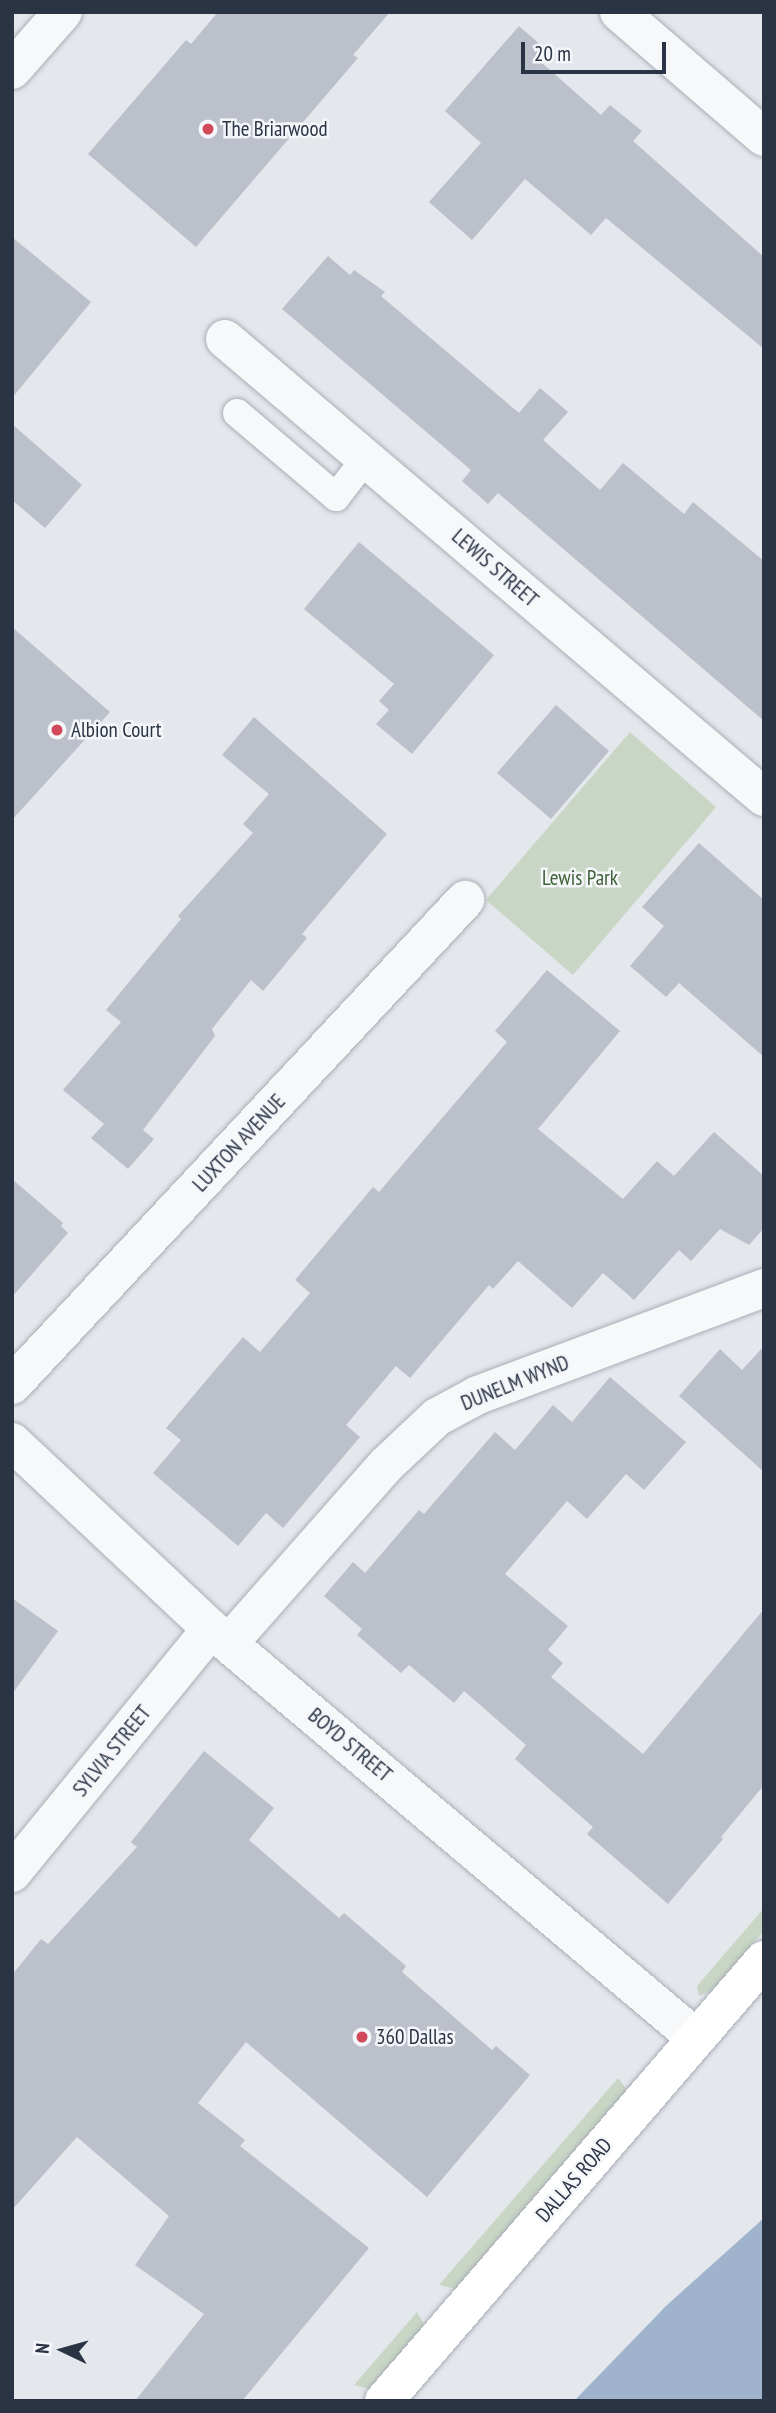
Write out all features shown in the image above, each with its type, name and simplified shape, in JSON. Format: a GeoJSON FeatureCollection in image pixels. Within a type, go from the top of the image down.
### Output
{"type":"FeatureCollection","features":[{"type":"Feature","properties":{"kind":"main road","name":"DALLAS ROAD"},"geometry":{"type":"LineString","coordinates":[[384,2401],[764,1959]]}},
{"type":"Feature","properties":{"kind":"street"},"geometry":{"type":"LineString","coordinates":[[12,70],[63,12]]}},
{"type":"Feature","properties":{"kind":"street"},"geometry":{"type":"LineString","coordinates":[[638,18],[764,137]]}},
{"type":"Feature","properties":{"kind":"street","name":"LEWIS STREET"},"geometry":{"type":"LineString","coordinates":[[225,340],[764,797]]}},
{"type":"Feature","properties":{"kind":"street","name":"LUXTON AVENUE"},"geometry":{"type":"LineString","coordinates":[[12,1385],[465,900]]}},
{"type":"Feature","properties":{"kind":"street","name":"DUNELM WYND"},"geometry":{"type":"LineString","coordinates":[[220,1636],[386,1465],[438,1417],[478,1395],[764,1288]]}},
{"type":"Feature","properties":{"kind":"street","name":"BOYD STREET"},"geometry":{"type":"LineString","coordinates":[[12,1442],[220,1636],[696,2038]]}},
{"type":"Feature","properties":{"kind":"street","name":"SYLVIA STREET"},"geometry":{"type":"LineString","coordinates":[[12,1873],[220,1636]]}},
{"type":"Feature","properties":{"kind":"lane"},"geometry":{"type":"LineString","coordinates":[[237,413],[336,497],[366,458]]}},
{"type":"Feature","properties":{"kind":"green space","name":"Lewis Park"},"geometry":{"type":"Polygon","coordinates":[[[630,732],[716,807],[573,975],[486,900],[630,732]]]}},
{"type":"Feature","properties":{"kind":"green space"},"geometry":{"type":"Polygon","coordinates":[[[764,1908],[764,1931],[713,1990],[699,1996],[697,1986],[764,1908]]]}},
{"type":"Feature","properties":{"kind":"green space"},"geometry":{"type":"Polygon","coordinates":[[[618,2078],[628,2091],[456,2289],[439,2285],[618,2078]]]}},
{"type":"Feature","properties":{"kind":"green space"},"geometry":{"type":"Polygon","coordinates":[[[417,2312],[425,2326],[370,2389],[354,2385],[417,2312]]]}},
{"type":"Feature","properties":{"kind":"water"},"geometry":{"type":"Polygon","coordinates":[[[764,2218],[764,2401],[574,2401],[667,2305],[764,2218]]]}},
{"type":"Feature","properties":{"kind":"building","name":"The Briarwood"},"geometry":{"type":"Polygon","coordinates":[[[218,12],[390,12],[353,55],[358,58],[196,247],[88,154],[186,40],[191,44],[218,12]]]}},
{"type":"Feature","properties":{"kind":"building"},"geometry":{"type":"Polygon","coordinates":[[[519,26],[550,53],[542,63],[601,115],[610,105],[642,131],[633,141],[764,257],[764,349],[606,218],[591,235],[525,179],[472,240],[429,202],[481,143],[445,111],[519,26]]]}},
{"type":"Feature","properties":{"kind":"building"},"geometry":{"type":"Polygon","coordinates":[[[12,237],[91,302],[12,398],[12,237]]]}},
{"type":"Feature","properties":{"kind":"building"},"geometry":{"type":"Polygon","coordinates":[[[328,256],[350,275],[354,270],[385,292],[381,296],[519,413],[540,388],[568,412],[543,440],[600,490],[623,463],[684,514],[693,502],[764,561],[764,721],[498,493],[488,504],[462,481],[471,470],[282,309],[328,256]]]}},
{"type":"Feature","properties":{"kind":"building"},"geometry":{"type":"Polygon","coordinates":[[[12,424],[82,485],[45,528],[12,500],[12,424]]]}},
{"type":"Feature","properties":{"kind":"building"},"geometry":{"type":"Polygon","coordinates":[[[359,542],[494,655],[412,754],[376,724],[389,710],[379,701],[394,684],[304,609],[359,542]]]}},
{"type":"Feature","properties":{"kind":"building","name":"Albion Court"},"geometry":{"type":"Polygon","coordinates":[[[12,627],[110,712],[12,820],[12,627]]]}},
{"type":"Feature","properties":{"kind":"building"},"geometry":{"type":"Polygon","coordinates":[[[556,705],[609,751],[551,819],[497,773],[556,705]]]}},
{"type":"Feature","properties":{"kind":"building"},"geometry":{"type":"Polygon","coordinates":[[[254,717],[387,834],[302,934],[307,938],[263,991],[251,980],[212,1029],[215,1036],[143,1130],[154,1139],[128,1169],[91,1138],[104,1124],[63,1090],[121,1022],[106,1010],[181,919],[178,916],[253,833],[243,824],[269,794],[222,755],[254,717]]]}},
{"type":"Feature","properties":{"kind":"building"},"geometry":{"type":"Polygon","coordinates":[[[699,843],[764,900],[764,1057],[679,983],[666,997],[630,966],[664,926],[642,907],[699,843]]]}},
{"type":"Feature","properties":{"kind":"building"},"geometry":{"type":"Polygon","coordinates":[[[547,970],[620,1031],[538,1129],[623,1199],[657,1161],[674,1176],[714,1132],[764,1176],[764,1228],[749,1245],[720,1229],[691,1261],[679,1250],[634,1300],[603,1273],[572,1308],[518,1261],[493,1289],[489,1285],[410,1378],[396,1366],[346,1425],[360,1437],[283,1528],[266,1513],[238,1546],[153,1473],[181,1440],[166,1428],[243,1337],[260,1352],[310,1293],[295,1280],[373,1187],[379,1192],[507,1042],[495,1031],[547,970]]]}},
{"type":"Feature","properties":{"kind":"building"},"geometry":{"type":"Polygon","coordinates":[[[12,1179],[63,1223],[61,1226],[68,1233],[12,1297],[12,1179]]]}},
{"type":"Feature","properties":{"kind":"building"},"geometry":{"type":"Polygon","coordinates":[[[764,1346],[764,1472],[679,1396],[720,1349],[742,1370],[764,1346]]]}},
{"type":"Feature","properties":{"kind":"building"},"geometry":{"type":"Polygon","coordinates":[[[610,1377],[686,1442],[644,1490],[626,1474],[587,1519],[567,1501],[505,1574],[568,1626],[548,1650],[563,1663],[551,1677],[643,1754],[764,1609],[764,1785],[668,1904],[587,1834],[593,1827],[515,1759],[526,1745],[464,1691],[454,1703],[409,1665],[401,1673],[357,1635],[362,1629],[324,1596],[353,1562],[365,1573],[419,1510],[424,1514],[495,1432],[515,1450],[553,1405],[572,1422],[610,1377]]]}},
{"type":"Feature","properties":{"kind":"building"},"geometry":{"type":"Polygon","coordinates":[[[12,1598],[58,1631],[12,1694],[12,1598]]]}},
{"type":"Feature","properties":{"kind":"building"},"geometry":{"type":"Polygon","coordinates":[[[204,1751],[274,1808],[249,1840],[339,1918],[344,1913],[406,1966],[402,1972],[492,2050],[496,2046],[530,2075],[427,2197],[246,2042],[198,2103],[245,2140],[240,2146],[369,2248],[242,2401],[135,2401],[204,2314],[135,2265],[169,2216],[77,2137],[12,2210],[12,1975],[41,1939],[48,1944],[137,1847],[131,1842],[204,1751]]]}},
{"type":"Feature","properties":{"kind":"place","name":"The Briarwood"},"geometry":{"type":"Point","coordinates":[208,129]}},
{"type":"Feature","properties":{"kind":"place","name":"Albion Court"},"geometry":{"type":"Point","coordinates":[57,730]}},
{"type":"Feature","properties":{"kind":"place","name":"360 Dallas"},"geometry":{"type":"Point","coordinates":[362,2037]}}]}
